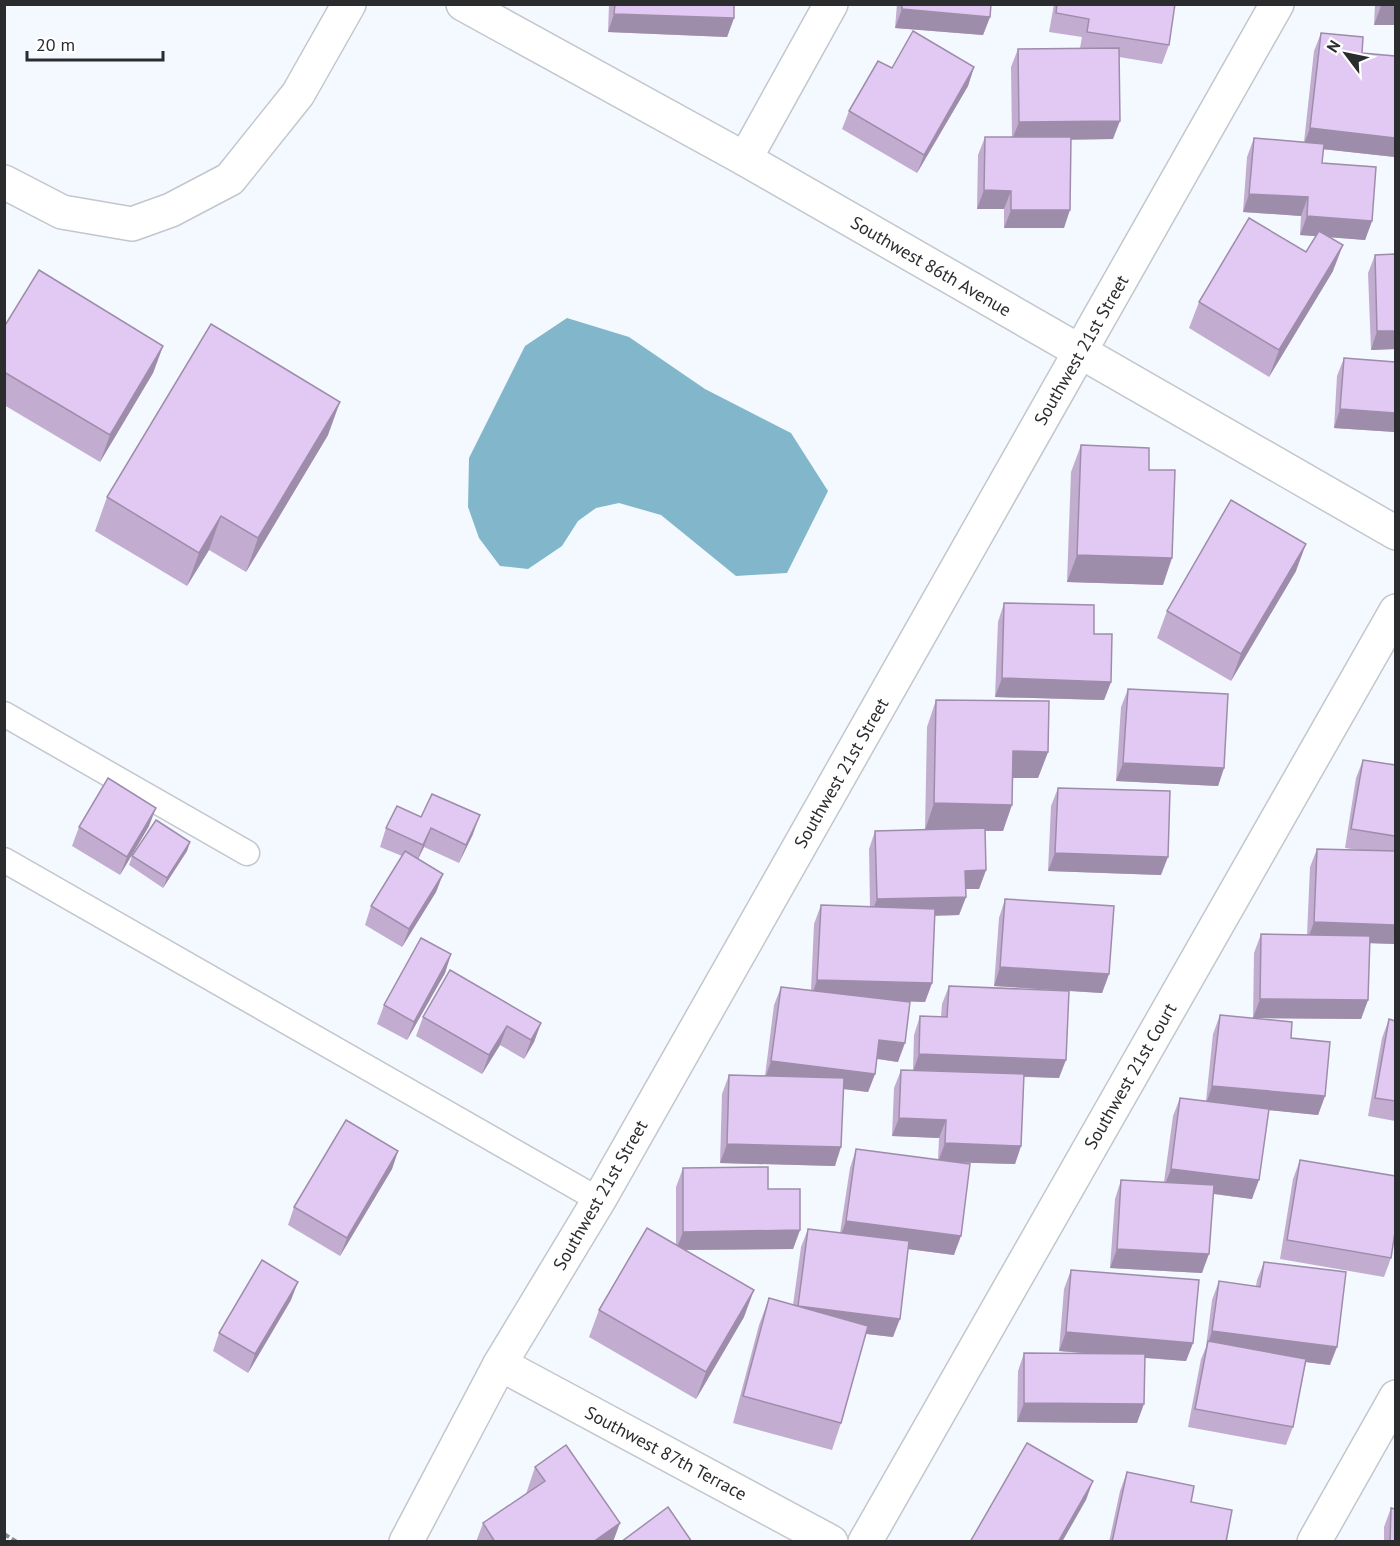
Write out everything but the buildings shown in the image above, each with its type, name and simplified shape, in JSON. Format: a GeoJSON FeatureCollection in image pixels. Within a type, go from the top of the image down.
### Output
{"type":"FeatureCollection","features":[{"type":"Feature","properties":{"kind":"street"},"geometry":{"type":"LineString","coordinates":[[4,182],[62,212],[132,224],[171,210],[230,179],[298,94],[349,4]]}},
{"type":"Feature","properties":{"kind":"street","name":"Southwest 86th Avenue"},"geometry":{"type":"LineString","coordinates":[[463,4],[745,159],[1395,533]]}},
{"type":"Feature","properties":{"kind":"street"},"geometry":{"type":"LineString","coordinates":[[745,159],[831,4]]}},
{"type":"Feature","properties":{"kind":"street","name":"Southwest 21st Street"},"geometry":{"type":"LineString","coordinates":[[405,1542],[500,1364],[599,1200],[1277,4]]}},
{"type":"Feature","properties":{"kind":"street","name":"Southwest 21st Court"},"geometry":{"type":"LineString","coordinates":[[865,1542],[1395,611]]}},
{"type":"Feature","properties":{"kind":"street","name":"Southwest 87th Terrace"},"geometry":{"type":"LineString","coordinates":[[500,1364],[831,1542]]}},
{"type":"Feature","properties":{"kind":"street"},"geometry":{"type":"LineString","coordinates":[[1314,1542],[1395,1397]]}},
{"type":"Feature","properties":{"kind":"lane"},"geometry":{"type":"LineString","coordinates":[[4,714],[247,853]]}},
{"type":"Feature","properties":{"kind":"lane"},"geometry":{"type":"LineString","coordinates":[[4,860],[599,1200]]}},
{"type":"Feature","properties":{"kind":"path"},"geometry":{"type":"LineString","coordinates":[[4,1534],[17,1542]]}},
{"type":"Feature","properties":{"kind":"water"},"geometry":{"type":"Polygon","coordinates":[[[567,318],[629,337],[705,389],[791,433],[828,491],[787,573],[736,576],[661,515],[619,503],[596,508],[578,521],[562,546],[528,569],[500,566],[479,538],[468,507],[469,458],[525,346],[567,318]]]}}]}
